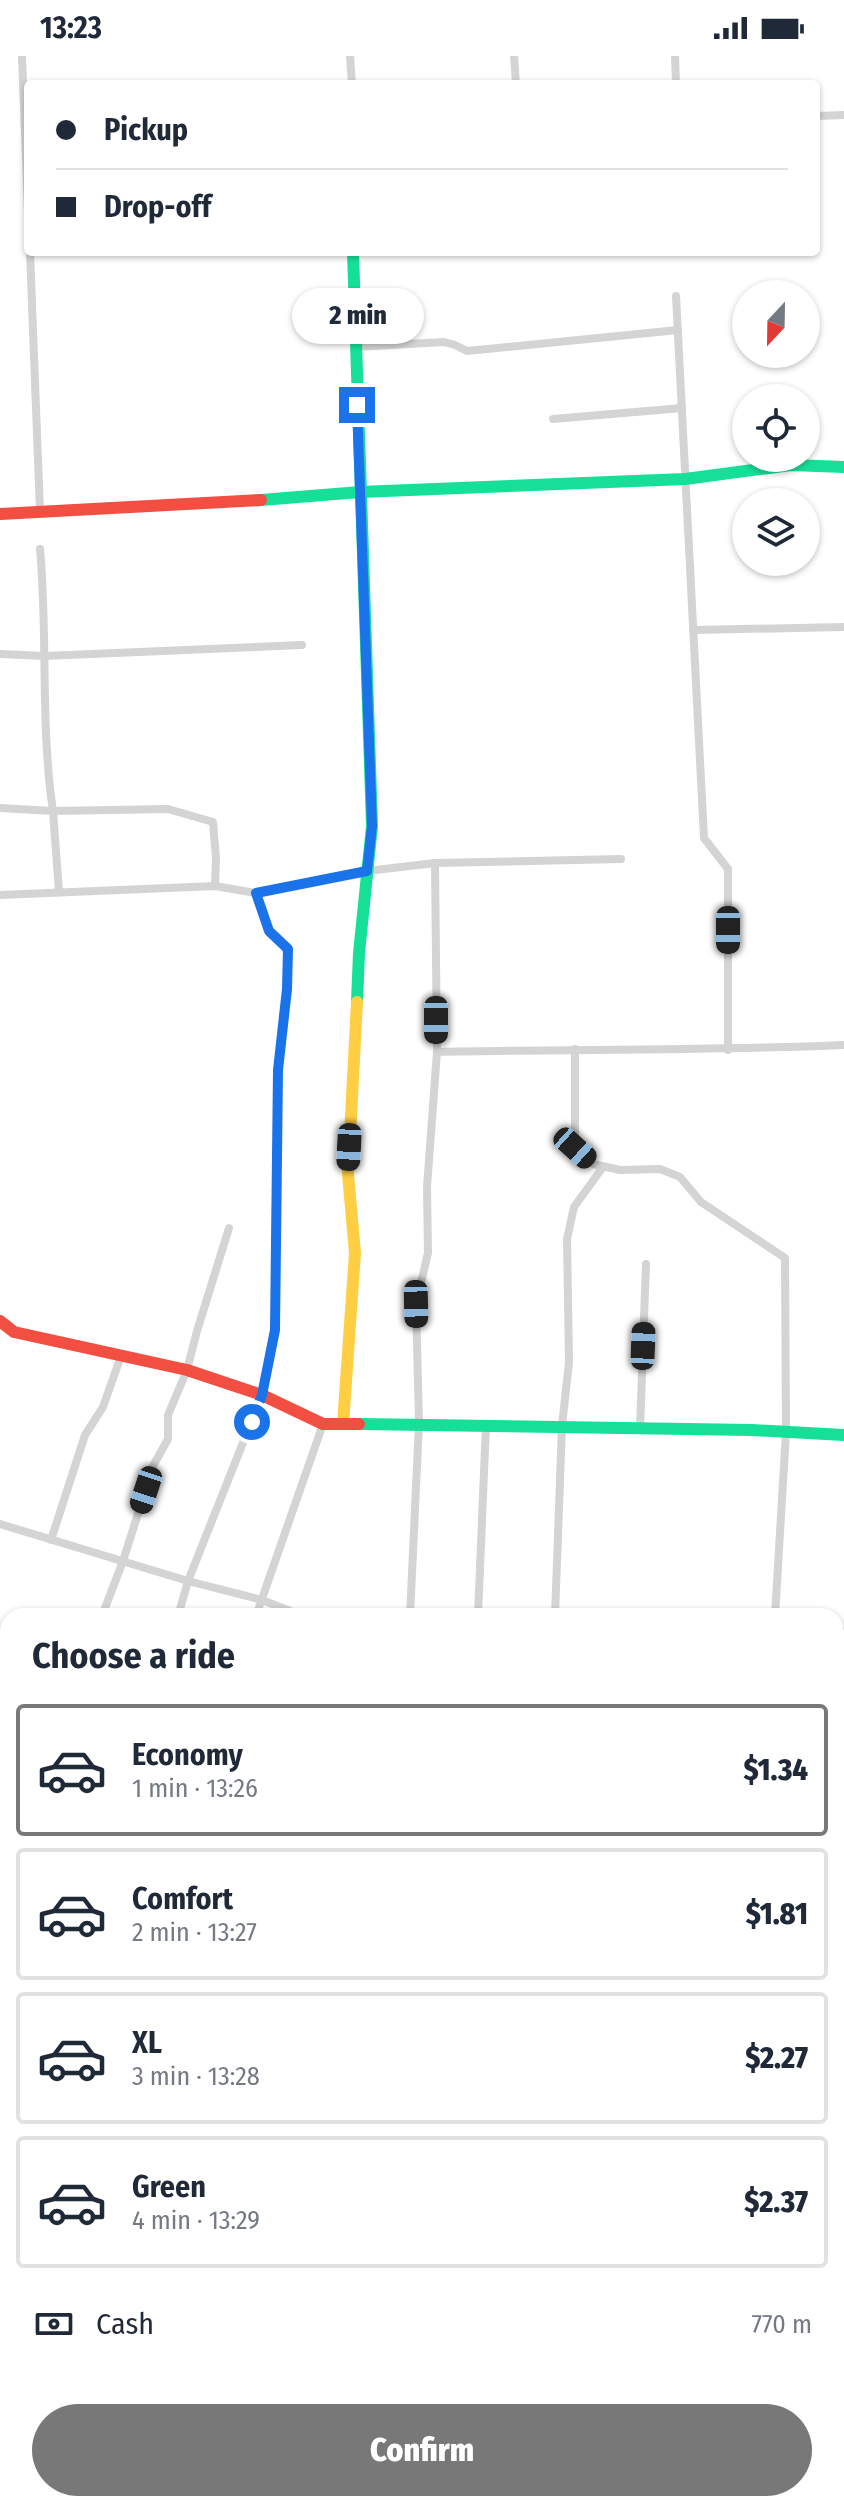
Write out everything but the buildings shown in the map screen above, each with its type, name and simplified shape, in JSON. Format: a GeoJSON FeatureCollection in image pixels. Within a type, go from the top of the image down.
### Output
{"type":"FeatureCollection","features":[{"type":"Feature","properties":{"kind":"street"},"geometry":{"type":"LineString","coordinates":[[22,56],[24,108]]}},
{"type":"Feature","properties":{"kind":"street"},"geometry":{"type":"LineString","coordinates":[[350,56],[352,80]]}},
{"type":"Feature","properties":{"kind":"street"},"geometry":{"type":"LineString","coordinates":[[514,56],[516,80]]}},
{"type":"Feature","properties":{"kind":"street"},"geometry":{"type":"LineString","coordinates":[[675,56],[676,80]]}},
{"type":"Feature","properties":{"kind":"street"},"geometry":{"type":"LineString","coordinates":[[820,116],[844,115]]}},
{"type":"Feature","properties":{"kind":"street"},"geometry":{"type":"LineString","coordinates":[[30,256],[40,512]]}},
{"type":"Feature","properties":{"kind":"street"},"geometry":{"type":"LineString","coordinates":[[343,1424],[355,1253],[348,1174],[359,953],[372,826],[353,256]]}},
{"type":"Feature","properties":{"kind":"street"},"geometry":{"type":"LineString","coordinates":[[676,296],[704,838],[728,869],[728,1050]]}},
{"type":"Feature","properties":{"kind":"street"},"geometry":{"type":"LineString","coordinates":[[356,347],[444,342],[467,351],[678,330]]}},
{"type":"Feature","properties":{"kind":"street"},"geometry":{"type":"LineString","coordinates":[[553,419],[682,408]]}},
{"type":"Feature","properties":{"kind":"street"},"geometry":{"type":"LineString","coordinates":[[0,514],[200,505],[360,492],[685,479],[791,465],[844,467]]}},
{"type":"Feature","properties":{"kind":"street"},"geometry":{"type":"LineString","coordinates":[[40,549],[59,892]]}},
{"type":"Feature","properties":{"kind":"street"},"geometry":{"type":"LineString","coordinates":[[693,630],[844,627]]}},
{"type":"Feature","properties":{"kind":"street"},"geometry":{"type":"LineString","coordinates":[[0,654],[45,656],[302,645]]}},
{"type":"Feature","properties":{"kind":"street"},"geometry":{"type":"LineString","coordinates":[[0,808],[53,811],[168,809],[213,822],[215,886]]}},
{"type":"Feature","properties":{"kind":"street"},"geometry":{"type":"LineString","coordinates":[[0,895],[215,886],[256,893],[367,871],[435,863],[621,859]]}},
{"type":"Feature","properties":{"kind":"street"},"geometry":{"type":"LineString","coordinates":[[410,1608],[419,1423],[416,1304],[428,1253],[427,1187],[437,1052],[435,863]]}},
{"type":"Feature","properties":{"kind":"street"},"geometry":{"type":"LineString","coordinates":[[180,1608],[188,1581],[262,1395],[275,1330],[278,1070],[288,949],[269,931],[256,893]]}},
{"type":"Feature","properties":{"kind":"street"},"geometry":{"type":"LineString","coordinates":[[437,1052],[728,1050],[844,1045]]}},
{"type":"Feature","properties":{"kind":"street"},"geometry":{"type":"LineString","coordinates":[[575,1049],[575,1148],[593,1164],[603,1167],[620,1170],[660,1169],[680,1177],[701,1202],[785,1258],[786,1432],[775,1608]]}},
{"type":"Feature","properties":{"kind":"street"},"geometry":{"type":"LineString","coordinates":[[555,1608],[562,1426],[569,1362],[567,1239],[574,1207],[603,1167]]}},
{"type":"Feature","properties":{"kind":"street"},"geometry":{"type":"LineString","coordinates":[[105,1608],[153,1466],[168,1439],[168,1415],[187,1370],[229,1228]]}},
{"type":"Feature","properties":{"kind":"street"},"geometry":{"type":"LineString","coordinates":[[640,1428],[646,1264]]}},
{"type":"Feature","properties":{"kind":"street"},"geometry":{"type":"LineString","coordinates":[[0,1321],[14,1332],[187,1370],[262,1395],[323,1424],[486,1424],[844,1435]]}},
{"type":"Feature","properties":{"kind":"street"},"geometry":{"type":"LineString","coordinates":[[51,1540],[85,1435],[103,1407],[121,1356]]}},
{"type":"Feature","properties":{"kind":"street"},"geometry":{"type":"LineString","coordinates":[[259,1608],[323,1424]]}},
{"type":"Feature","properties":{"kind":"street"},"geometry":{"type":"LineString","coordinates":[[478,1608],[486,1424]]}},
{"type":"Feature","properties":{"kind":"street"},"geometry":{"type":"LineString","coordinates":[[0,1524],[282,1608]]}},
{"type":"Feature","properties":{"kind":"traffic: fast"},"geometry":{"type":"LineString","coordinates":[[353,256],[372,826],[357,1002]]}},
{"type":"Feature","properties":{"kind":"traffic: fast"},"geometry":{"type":"LineString","coordinates":[[261,500],[360,492],[685,479],[791,465],[844,467]]}},
{"type":"Feature","properties":{"kind":"traffic: fast"},"geometry":{"type":"LineString","coordinates":[[359,1424],[752,1430],[844,1435]]}},
{"type":"Feature","properties":{"kind":"traffic: slow"},"geometry":{"type":"LineString","coordinates":[[343,1424],[355,1253],[348,1174],[357,1002]]}},
{"type":"Feature","properties":{"kind":"traffic: jam"},"geometry":{"type":"LineString","coordinates":[[0,514],[261,500]]}},
{"type":"Feature","properties":{"kind":"traffic: jam"},"geometry":{"type":"LineString","coordinates":[[0,1321],[14,1332],[187,1370],[262,1395],[323,1424],[359,1424]]}},
{"type":"Feature","properties":{"kind":"route"},"geometry":{"type":"LineString","coordinates":[[252,1422],[262,1395],[275,1330],[278,1070],[288,949],[269,931],[256,893],[367,871],[372,826],[357,405]]}}]}
